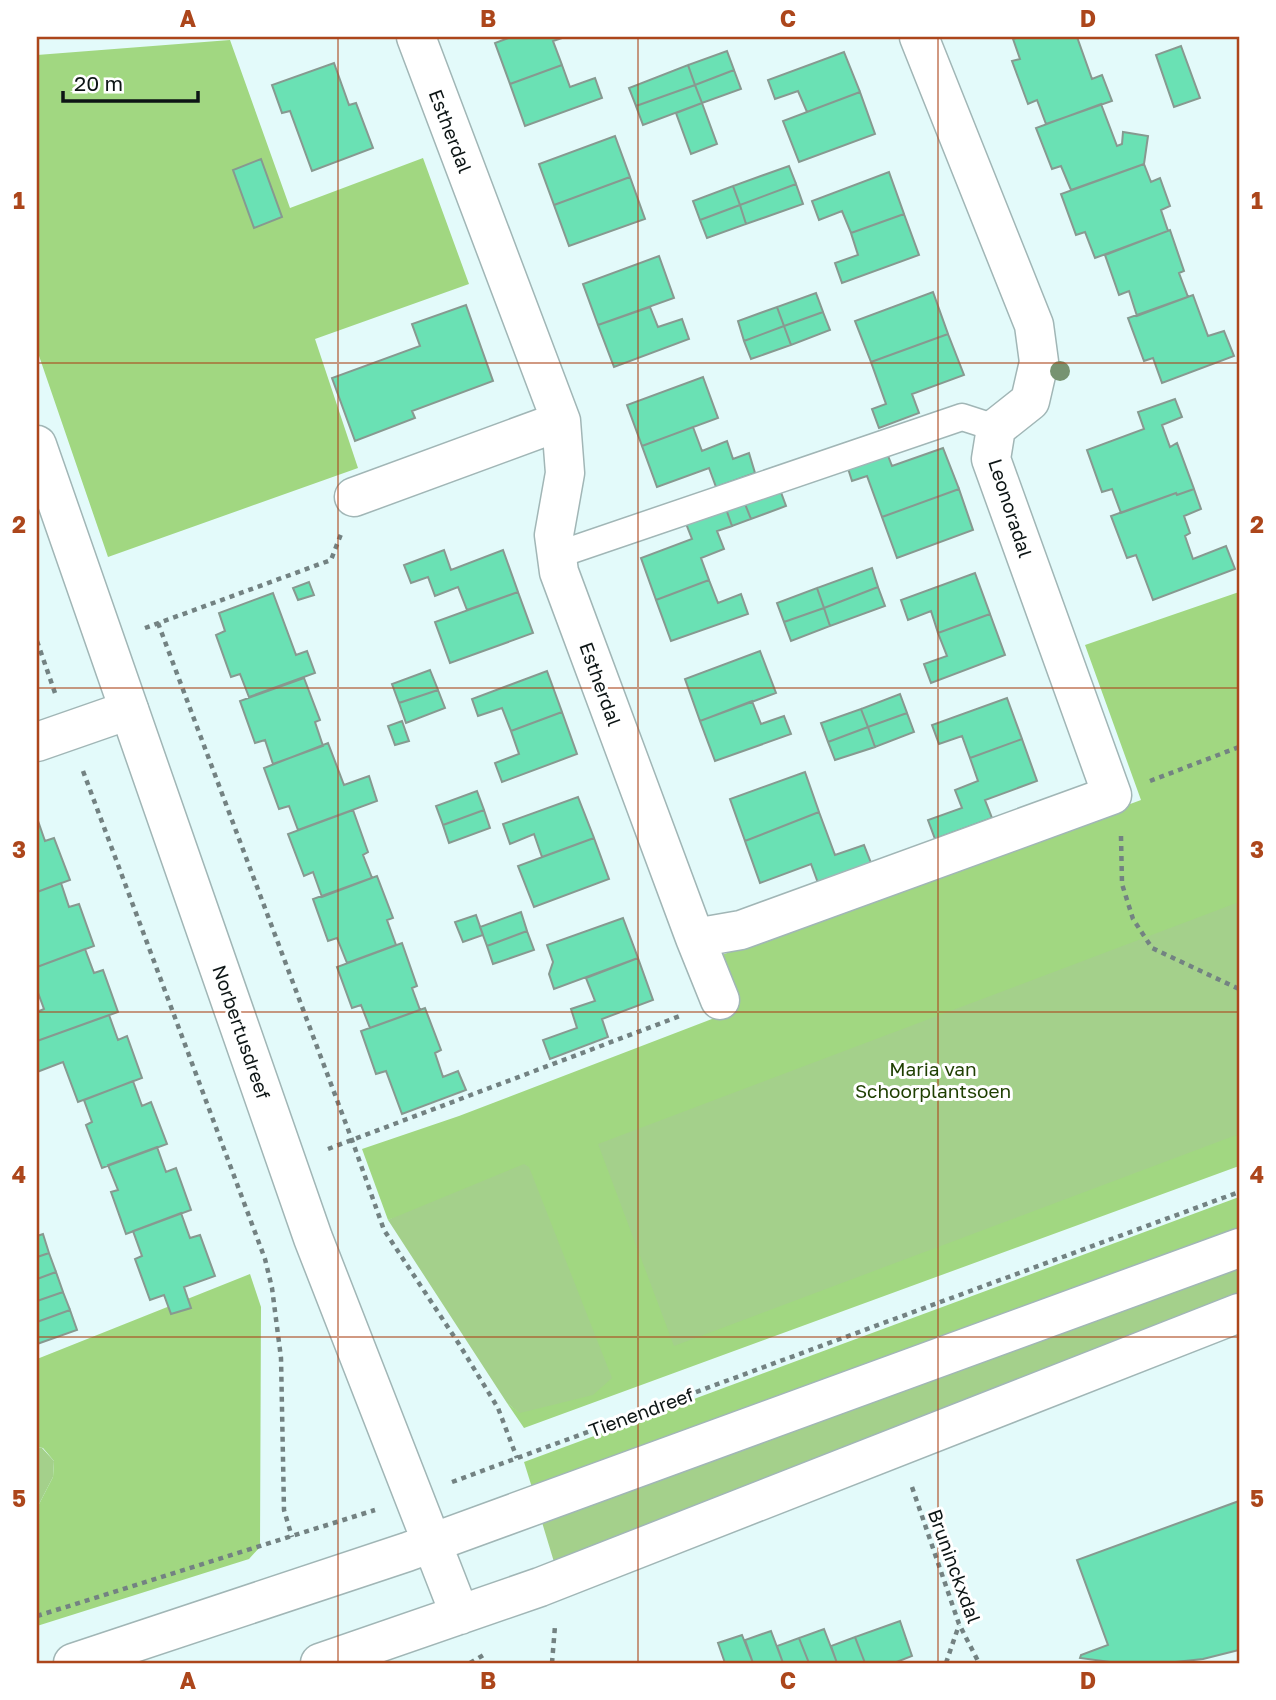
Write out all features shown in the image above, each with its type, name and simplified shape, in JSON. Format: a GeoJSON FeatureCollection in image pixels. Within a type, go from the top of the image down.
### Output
{"type":"FeatureCollection","features":[{"type":"Feature","properties":{"kind":"street","name":"Estherdal"},"geometry":{"type":"LineString","coordinates":[[416,37],[561,421],[565,473],[554,536],[559,572],[720,1000]]}},
{"type":"Feature","properties":{"kind":"street"},"geometry":{"type":"LineString","coordinates":[[919,37],[1034,325],[1039,362],[1030,401],[996,428]]}},
{"type":"Feature","properties":{"kind":"street"},"geometry":{"type":"LineString","coordinates":[[354,497],[561,421]]}},
{"type":"Feature","properties":{"kind":"street","name":"Leonoradal"},"geometry":{"type":"LineString","coordinates":[[996,428],[991,459],[1112,795]]}},
{"type":"Feature","properties":{"kind":"street","name":"Norbertusdreef"},"geometry":{"type":"LineString","coordinates":[[37,445],[313,1238],[460,1615]]}},
{"type":"Feature","properties":{"kind":"street"},"geometry":{"type":"LineString","coordinates":[[52,737],[129,710]]}},
{"type":"Feature","properties":{"kind":"street"},"geometry":{"type":"LineString","coordinates":[[695,937],[741,930],[1112,795]]}},
{"type":"Feature","properties":{"kind":"street"},"geometry":{"type":"LineString","coordinates":[[73,1663],[431,1544],[1239,1248]]}},
{"type":"Feature","properties":{"kind":"street"},"geometry":{"type":"LineString","coordinates":[[320,1663],[553,1582],[1239,1313]]}},
{"type":"Feature","properties":{"kind":"lane"},"geometry":{"type":"LineString","coordinates":[[557,555],[962,417],[996,428]]}},
{"type":"Feature","properties":{"kind":"path"},"geometry":{"type":"LineString","coordinates":[[105,642],[331,560],[354,497]]}},
{"type":"Feature","properties":{"kind":"path"},"geometry":{"type":"LineString","coordinates":[[158,623],[384,1230],[498,1408],[517,1458]]}},
{"type":"Feature","properties":{"kind":"path"},"geometry":{"type":"LineString","coordinates":[[37,641],[52,737],[265,1259],[272,1288],[281,1358],[284,1510],[292,1537]]}},
{"type":"Feature","properties":{"kind":"path"},"geometry":{"type":"LineString","coordinates":[[1239,747],[1112,795],[1122,844],[1122,884],[1133,919],[1153,948],[1239,989]]}},
{"type":"Feature","properties":{"kind":"path"},"geometry":{"type":"LineString","coordinates":[[288,1165],[720,1000]]}},
{"type":"Feature","properties":{"kind":"path","name":"Tienendreef"},"geometry":{"type":"LineString","coordinates":[[37,1616],[413,1497],[1239,1192]]}},
{"type":"Feature","properties":{"kind":"path","name":"Bruninckxdal"},"geometry":{"type":"LineString","coordinates":[[909,1477],[959,1624],[979,1663]]}},
{"type":"Feature","properties":{"kind":"path"},"geometry":{"type":"LineString","coordinates":[[552,1663],[555,1624]]}},
{"type":"Feature","properties":{"kind":"path"},"geometry":{"type":"LineString","coordinates":[[946,1663],[959,1624]]}},
{"type":"Feature","properties":{"kind":"green space"},"geometry":{"type":"Polygon","coordinates":[[[230,40],[290,208],[423,158],[469,284],[315,339],[358,468],[108,557],[37,350],[37,55],[230,40]]]}},
{"type":"Feature","properties":{"kind":"green space"},"geometry":{"type":"Polygon","coordinates":[[[1239,592],[1239,902],[598,1144],[674,1346],[1239,1134],[1239,1166],[524,1428],[507,1403],[520,1413],[593,1395],[612,1378],[529,1167],[524,1164],[388,1220],[362,1149],[459,1116],[738,1009],[719,956],[1141,800],[1085,645],[1239,592]]]}},
{"type":"Feature","properties":{"kind":"green space","name":"Maria van Schoorplantsoen"},"geometry":{"type":"Polygon","coordinates":[[[1239,606],[1239,1161],[525,1421],[507,1403],[388,1220],[1153,807],[1239,606]]]}},
{"type":"Feature","properties":{"kind":"green space"},"geometry":{"type":"Polygon","coordinates":[[[1239,1197],[1239,1236],[534,1494],[524,1462],[1239,1197]]]}},
{"type":"Feature","properties":{"kind":"green space"},"geometry":{"type":"Polygon","coordinates":[[[1239,1266],[1239,1301],[554,1562],[541,1519],[1239,1266]]]}},
{"type":"Feature","properties":{"kind":"green space"},"geometry":{"type":"Polygon","coordinates":[[[250,1274],[261,1307],[260,1547],[249,1559],[37,1626],[37,1508],[53,1477],[54,1461],[43,1448],[37,1447],[37,1359],[250,1274]]]}},
{"type":"Feature","properties":{"kind":"green space"},"geometry":{"type":"Polygon","coordinates":[[[37,1447],[42,1448],[54,1461],[53,1477],[37,1508],[37,1447]]]}},
{"type":"Feature","properties":{"kind":"building"},"geometry":{"type":"Polygon","coordinates":[[[511,37],[565,37],[553,41],[562,65],[510,84],[495,43],[511,37]]]}},
{"type":"Feature","properties":{"kind":"building"},"geometry":{"type":"Polygon","coordinates":[[[1077,37],[1092,79],[1102,75],[1112,101],[1046,124],[1037,100],[1028,104],[1012,61],[1020,59],[1013,39],[1077,37]]]}},
{"type":"Feature","properties":{"kind":"building"},"geometry":{"type":"Polygon","coordinates":[[[1181,46],[1200,98],[1174,107],[1156,55],[1181,46]]]}},
{"type":"Feature","properties":{"kind":"building"},"geometry":{"type":"Polygon","coordinates":[[[727,51],[734,70],[695,85],[688,65],[727,51]]]}},
{"type":"Feature","properties":{"kind":"building"},"geometry":{"type":"Polygon","coordinates":[[[844,52],[860,92],[807,112],[798,91],[775,99],[768,80],[844,52]]]}},
{"type":"Feature","properties":{"kind":"building"},"geometry":{"type":"Polygon","coordinates":[[[334,63],[349,105],[356,103],[373,148],[312,171],[290,111],[282,113],[272,85],[334,63]]]}},
{"type":"Feature","properties":{"kind":"building"},"geometry":{"type":"Polygon","coordinates":[[[562,65],[570,87],[595,78],[602,98],[525,126],[510,84],[562,65]]]}},
{"type":"Feature","properties":{"kind":"building"},"geometry":{"type":"Polygon","coordinates":[[[688,65],[695,85],[636,106],[629,88],[688,65]]]}},
{"type":"Feature","properties":{"kind":"building"},"geometry":{"type":"Polygon","coordinates":[[[734,70],[741,89],[702,103],[695,85],[734,70]]]}},
{"type":"Feature","properties":{"kind":"building"},"geometry":{"type":"Polygon","coordinates":[[[695,85],[702,103],[643,125],[636,106],[695,85]]]}},
{"type":"Feature","properties":{"kind":"building"},"geometry":{"type":"Polygon","coordinates":[[[860,92],[875,134],[799,162],[783,121],[860,92]]]}},
{"type":"Feature","properties":{"kind":"building"},"geometry":{"type":"Polygon","coordinates":[[[702,103],[717,144],[691,154],[676,113],[702,103]]]}},
{"type":"Feature","properties":{"kind":"building"},"geometry":{"type":"Polygon","coordinates":[[[1101,104],[1117,146],[1122,144],[1123,132],[1148,136],[1144,164],[1071,190],[1061,166],[1052,169],[1036,128],[1101,104]]]}},
{"type":"Feature","properties":{"kind":"building"},"geometry":{"type":"Polygon","coordinates":[[[615,136],[630,177],[554,205],[539,164],[615,136]]]}},
{"type":"Feature","properties":{"kind":"building"},"geometry":{"type":"Polygon","coordinates":[[[261,159],[282,217],[254,228],[233,170],[261,159]]]}},
{"type":"Feature","properties":{"kind":"building"},"geometry":{"type":"Polygon","coordinates":[[[1144,164],[1151,182],[1160,178],[1170,206],[1161,210],[1168,231],[1095,258],[1085,232],[1076,235],[1061,194],[1144,164]]]}},
{"type":"Feature","properties":{"kind":"building"},"geometry":{"type":"Polygon","coordinates":[[[789,166],[796,184],[740,205],[733,186],[789,166]]]}},
{"type":"Feature","properties":{"kind":"building"},"geometry":{"type":"Polygon","coordinates":[[[889,172],[904,214],[851,233],[842,211],[819,220],[812,201],[889,172]]]}},
{"type":"Feature","properties":{"kind":"building"},"geometry":{"type":"Polygon","coordinates":[[[630,177],[645,219],[569,246],[554,205],[630,177]]]}},
{"type":"Feature","properties":{"kind":"building"},"geometry":{"type":"Polygon","coordinates":[[[796,184],[803,204],[746,224],[740,205],[796,184]]]}},
{"type":"Feature","properties":{"kind":"building"},"geometry":{"type":"Polygon","coordinates":[[[733,186],[740,205],[700,220],[693,201],[733,186]]]}},
{"type":"Feature","properties":{"kind":"building"},"geometry":{"type":"Polygon","coordinates":[[[740,205],[746,224],[707,238],[700,220],[740,205]]]}},
{"type":"Feature","properties":{"kind":"building"},"geometry":{"type":"Polygon","coordinates":[[[904,214],[919,255],[842,283],[835,263],[858,255],[851,233],[904,214]]]}},
{"type":"Feature","properties":{"kind":"building"},"geometry":{"type":"Polygon","coordinates":[[[1170,230],[1184,271],[1179,273],[1188,297],[1137,316],[1129,291],[1119,295],[1105,255],[1170,230]]]}},
{"type":"Feature","properties":{"kind":"building"},"geometry":{"type":"Polygon","coordinates":[[[659,256],[674,298],[598,325],[583,284],[659,256]]]}},
{"type":"Feature","properties":{"kind":"building"},"geometry":{"type":"Polygon","coordinates":[[[933,292],[948,334],[871,362],[855,321],[933,292]]]}},
{"type":"Feature","properties":{"kind":"building"},"geometry":{"type":"Polygon","coordinates":[[[816,293],[823,312],[784,326],[777,307],[816,293]]]}},
{"type":"Feature","properties":{"kind":"building"},"geometry":{"type":"Polygon","coordinates":[[[1193,295],[1208,336],[1224,331],[1234,356],[1162,383],[1153,358],[1144,361],[1128,318],[1193,295]]]}},
{"type":"Feature","properties":{"kind":"building"},"geometry":{"type":"Polygon","coordinates":[[[466,305],[493,381],[412,411],[415,418],[355,441],[332,378],[420,346],[412,324],[466,305]]]}},
{"type":"Feature","properties":{"kind":"building"},"geometry":{"type":"Polygon","coordinates":[[[650,307],[658,327],[682,319],[689,339],[614,367],[598,325],[650,307]]]}},
{"type":"Feature","properties":{"kind":"building"},"geometry":{"type":"Polygon","coordinates":[[[777,307],[784,326],[744,341],[738,321],[777,307]]]}},
{"type":"Feature","properties":{"kind":"building"},"geometry":{"type":"Polygon","coordinates":[[[823,312],[830,330],[791,345],[784,326],[823,312]]]}},
{"type":"Feature","properties":{"kind":"building"},"geometry":{"type":"Polygon","coordinates":[[[784,326],[791,345],[751,359],[744,341],[784,326]]]}},
{"type":"Feature","properties":{"kind":"building"},"geometry":{"type":"Polygon","coordinates":[[[948,334],[964,375],[912,394],[919,413],[879,428],[872,409],[886,404],[871,362],[948,334]]]}},
{"type":"Feature","properties":{"kind":"building"},"geometry":{"type":"Polygon","coordinates":[[[703,377],[718,418],[642,446],[627,405],[703,377]]]}},
{"type":"Feature","properties":{"kind":"building"},"geometry":{"type":"Polygon","coordinates":[[[1175,399],[1182,417],[1162,425],[1170,447],[1177,443],[1194,489],[1121,513],[1112,489],[1102,492],[1087,450],[1144,429],[1138,412],[1175,399]]]}},
{"type":"Feature","properties":{"kind":"building"},"geometry":{"type":"Polygon","coordinates":[[[693,427],[702,451],[727,441],[733,459],[749,453],[755,473],[716,487],[709,468],[657,487],[642,446],[693,427]]]}},
{"type":"Feature","properties":{"kind":"building"},"geometry":{"type":"Polygon","coordinates":[[[885,448],[892,466],[943,448],[959,489],[882,517],[867,476],[852,481],[846,462],[885,448]]]}},
{"type":"Feature","properties":{"kind":"building"},"geometry":{"type":"Polygon","coordinates":[[[779,487],[786,506],[751,519],[743,499],[779,487]]]}},
{"type":"Feature","properties":{"kind":"building"},"geometry":{"type":"Polygon","coordinates":[[[959,489],[973,530],[897,558],[882,517],[959,489]]]}},
{"type":"Feature","properties":{"kind":"building"},"geometry":{"type":"Polygon","coordinates":[[[1194,489],[1201,509],[1184,516],[1190,533],[1185,536],[1193,559],[1226,546],[1235,569],[1153,600],[1136,555],[1127,558],[1111,516],[1194,489]]]}},
{"type":"Feature","properties":{"kind":"building"},"geometry":{"type":"Polygon","coordinates":[[[743,499],[751,519],[732,526],[725,506],[743,499]]]}},
{"type":"Feature","properties":{"kind":"building"},"geometry":{"type":"Polygon","coordinates":[[[725,506],[732,526],[717,531],[724,549],[701,558],[709,580],[656,600],[641,558],[692,539],[685,521],[725,506]]]}},
{"type":"Feature","properties":{"kind":"building"},"geometry":{"type":"Polygon","coordinates":[[[444,550],[451,570],[503,550],[518,592],[467,610],[458,587],[435,596],[428,577],[411,583],[404,565],[444,550]]]}},
{"type":"Feature","properties":{"kind":"building"},"geometry":{"type":"Polygon","coordinates":[[[872,568],[878,587],[824,608],[817,588],[872,568]]]}},
{"type":"Feature","properties":{"kind":"building"},"geometry":{"type":"Polygon","coordinates":[[[975,573],[990,614],[938,633],[931,611],[908,620],[901,600],[975,573]]]}},
{"type":"Feature","properties":{"kind":"building"},"geometry":{"type":"Polygon","coordinates":[[[709,580],[718,603],[741,594],[748,614],[671,641],[656,600],[709,580]]]}},
{"type":"Feature","properties":{"kind":"building"},"geometry":{"type":"Polygon","coordinates":[[[309,582],[314,595],[298,600],[293,588],[309,582]]]}},
{"type":"Feature","properties":{"kind":"building"},"geometry":{"type":"Polygon","coordinates":[[[878,587],[885,606],[830,626],[824,608],[878,587]]]}},
{"type":"Feature","properties":{"kind":"building"},"geometry":{"type":"Polygon","coordinates":[[[817,588],[824,608],[784,622],[777,603],[817,588]]]}},
{"type":"Feature","properties":{"kind":"building"},"geometry":{"type":"Polygon","coordinates":[[[518,592],[533,633],[450,663],[435,622],[518,592]]]}},
{"type":"Feature","properties":{"kind":"building"},"geometry":{"type":"Polygon","coordinates":[[[273,593],[296,655],[307,651],[315,673],[249,697],[240,674],[231,677],[216,635],[225,631],[219,613],[273,593]]]}},
{"type":"Feature","properties":{"kind":"building"},"geometry":{"type":"Polygon","coordinates":[[[824,608],[830,626],[791,641],[784,622],[824,608]]]}},
{"type":"Feature","properties":{"kind":"building"},"geometry":{"type":"Polygon","coordinates":[[[990,614],[1005,655],[931,683],[924,664],[947,656],[938,633],[990,614]]]}},
{"type":"Feature","properties":{"kind":"building"},"geometry":{"type":"Polygon","coordinates":[[[760,651],[776,693],[700,721],[685,679],[760,651]]]}},
{"type":"Feature","properties":{"kind":"building"},"geometry":{"type":"Polygon","coordinates":[[[430,670],[438,690],[399,703],[392,684],[430,670]]]}},
{"type":"Feature","properties":{"kind":"building"},"geometry":{"type":"Polygon","coordinates":[[[547,671],[562,712],[511,731],[502,708],[478,716],[472,699],[547,671]]]}},
{"type":"Feature","properties":{"kind":"building"},"geometry":{"type":"Polygon","coordinates":[[[304,678],[320,720],[315,722],[323,746],[273,764],[265,740],[255,743],[240,701],[304,678]]]}},
{"type":"Feature","properties":{"kind":"building"},"geometry":{"type":"Polygon","coordinates":[[[438,690],[445,708],[406,723],[399,703],[438,690]]]}},
{"type":"Feature","properties":{"kind":"building"},"geometry":{"type":"Polygon","coordinates":[[[900,694],[907,713],[868,727],[861,709],[900,694]]]}},
{"type":"Feature","properties":{"kind":"building"},"geometry":{"type":"Polygon","coordinates":[[[1007,698],[1022,739],[970,758],[962,736],[939,744],[932,725],[1007,698]]]}},
{"type":"Feature","properties":{"kind":"building"},"geometry":{"type":"Polygon","coordinates":[[[752,701],[761,724],[784,716],[791,734],[715,761],[700,721],[752,701]]]}},
{"type":"Feature","properties":{"kind":"building"},"geometry":{"type":"Polygon","coordinates":[[[861,709],[868,727],[828,742],[821,723],[861,709]]]}},
{"type":"Feature","properties":{"kind":"building"},"geometry":{"type":"Polygon","coordinates":[[[562,712],[577,754],[502,782],[495,763],[519,754],[511,731],[562,712]]]}},
{"type":"Feature","properties":{"kind":"building"},"geometry":{"type":"Polygon","coordinates":[[[907,713],[914,732],[875,747],[868,727],[907,713]]]}},
{"type":"Feature","properties":{"kind":"building"},"geometry":{"type":"Polygon","coordinates":[[[402,721],[409,741],[395,745],[388,726],[402,721]]]}},
{"type":"Feature","properties":{"kind":"building"},"geometry":{"type":"Polygon","coordinates":[[[868,727],[875,747],[835,760],[828,742],[868,727]]]}},
{"type":"Feature","properties":{"kind":"building"},"geometry":{"type":"Polygon","coordinates":[[[1022,739],[1037,781],[985,800],[992,818],[935,839],[928,820],[962,808],[955,790],[978,781],[970,758],[1022,739]]]}},
{"type":"Feature","properties":{"kind":"building"},"geometry":{"type":"Polygon","coordinates":[[[328,743],[344,785],[369,776],[377,801],[298,830],[289,806],[279,809],[264,768],[328,743]]]}},
{"type":"Feature","properties":{"kind":"building"},"geometry":{"type":"Polygon","coordinates":[[[805,772],[819,812],[745,841],[730,799],[805,772]]]}},
{"type":"Feature","properties":{"kind":"building"},"geometry":{"type":"Polygon","coordinates":[[[477,791],[484,810],[443,825],[436,806],[477,791]]]}},
{"type":"Feature","properties":{"kind":"building"},"geometry":{"type":"Polygon","coordinates":[[[578,797],[594,838],[542,857],[534,834],[510,844],[503,824],[578,797]]]}},
{"type":"Feature","properties":{"kind":"building"},"geometry":{"type":"Polygon","coordinates":[[[353,810],[368,852],[363,855],[372,878],[322,897],[313,872],[304,876],[288,834],[353,810]]]}},
{"type":"Feature","properties":{"kind":"building"},"geometry":{"type":"Polygon","coordinates":[[[484,810],[490,828],[449,843],[443,825],[484,810]]]}},
{"type":"Feature","properties":{"kind":"building"},"geometry":{"type":"Polygon","coordinates":[[[819,812],[835,855],[864,845],[871,863],[818,883],[811,864],[760,883],[745,841],[819,812]]]}},
{"type":"Feature","properties":{"kind":"building"},"geometry":{"type":"Polygon","coordinates":[[[37,818],[45,841],[54,838],[70,880],[37,892],[37,818]]]}},
{"type":"Feature","properties":{"kind":"building"},"geometry":{"type":"Polygon","coordinates":[[[594,838],[609,879],[534,907],[518,866],[594,838]]]}},
{"type":"Feature","properties":{"kind":"building"},"geometry":{"type":"Polygon","coordinates":[[[377,876],[393,918],[387,920],[396,945],[347,963],[337,938],[328,941],[313,899],[377,876]]]}},
{"type":"Feature","properties":{"kind":"building"},"geometry":{"type":"Polygon","coordinates":[[[61,883],[69,907],[79,904],[94,946],[37,967],[37,892],[61,883]]]}},
{"type":"Feature","properties":{"kind":"building"},"geometry":{"type":"Polygon","coordinates":[[[521,912],[527,931],[487,946],[480,927],[521,912]]]}},
{"type":"Feature","properties":{"kind":"building"},"geometry":{"type":"Polygon","coordinates":[[[476,915],[483,935],[463,942],[455,922],[476,915]]]}},
{"type":"Feature","properties":{"kind":"building"},"geometry":{"type":"Polygon","coordinates":[[[623,918],[638,958],[554,989],[549,974],[553,962],[547,945],[623,918]]]}},
{"type":"Feature","properties":{"kind":"building"},"geometry":{"type":"Polygon","coordinates":[[[527,931],[534,950],[493,964],[487,946],[527,931]]]}},
{"type":"Feature","properties":{"kind":"building"},"geometry":{"type":"Polygon","coordinates":[[[402,943],[417,986],[412,988],[420,1010],[370,1028],[361,1005],[352,1008],[337,967],[402,943]]]}},
{"type":"Feature","properties":{"kind":"building"},"geometry":{"type":"Polygon","coordinates":[[[85,949],[94,973],[103,970],[118,1012],[37,1041],[37,1012],[44,1009],[37,990],[37,967],[85,949]]]}},
{"type":"Feature","properties":{"kind":"building"},"geometry":{"type":"Polygon","coordinates":[[[638,958],[653,1000],[602,1019],[608,1037],[550,1059],[543,1040],[577,1028],[571,1009],[595,1001],[586,978],[638,958]]]}},
{"type":"Feature","properties":{"kind":"building"},"geometry":{"type":"Polygon","coordinates":[[[425,1008],[441,1050],[435,1053],[443,1077],[458,1071],[466,1090],[402,1114],[386,1071],[376,1074],[361,1031],[425,1008]]]}},
{"type":"Feature","properties":{"kind":"building"},"geometry":{"type":"Polygon","coordinates":[[[109,1015],[118,1040],[127,1036],[142,1078],[78,1102],[63,1062],[37,1072],[37,1041],[109,1015]]]}},
{"type":"Feature","properties":{"kind":"building"},"geometry":{"type":"Polygon","coordinates":[[[133,1081],[142,1106],[151,1102],[167,1144],[102,1168],[86,1125],[92,1122],[84,1100],[133,1081]]]}},
{"type":"Feature","properties":{"kind":"building"},"geometry":{"type":"Polygon","coordinates":[[[157,1147],[166,1172],[176,1168],[191,1210],[126,1234],[111,1192],[118,1190],[108,1165],[157,1147]]]}},
{"type":"Feature","properties":{"kind":"building"},"geometry":{"type":"Polygon","coordinates":[[[181,1213],[190,1238],[200,1235],[215,1276],[184,1287],[191,1308],[171,1314],[164,1295],[150,1300],[135,1259],[142,1256],[133,1231],[181,1213]]]}},
{"type":"Feature","properties":{"kind":"building"},"geometry":{"type":"Polygon","coordinates":[[[43,1234],[49,1253],[37,1257],[37,1236],[43,1234]]]}},
{"type":"Feature","properties":{"kind":"building"},"geometry":{"type":"Polygon","coordinates":[[[49,1253],[56,1272],[37,1279],[37,1257],[49,1253]]]}},
{"type":"Feature","properties":{"kind":"building"},"geometry":{"type":"Polygon","coordinates":[[[56,1272],[63,1292],[37,1301],[37,1279],[56,1272]]]}},
{"type":"Feature","properties":{"kind":"building"},"geometry":{"type":"Polygon","coordinates":[[[63,1292],[70,1310],[37,1322],[37,1301],[63,1292]]]}},
{"type":"Feature","properties":{"kind":"building"},"geometry":{"type":"Polygon","coordinates":[[[70,1310],[77,1330],[37,1344],[37,1322],[70,1310]]]}},
{"type":"Feature","properties":{"kind":"building"},"geometry":{"type":"Polygon","coordinates":[[[1239,1501],[1239,1650],[1203,1659],[1166,1663],[1118,1663],[1080,1658],[1081,1655],[1108,1645],[1077,1560],[1239,1501]]]}},
{"type":"Feature","properties":{"kind":"building"},"geometry":{"type":"Polygon","coordinates":[[[900,1621],[912,1656],[894,1663],[865,1663],[855,1637],[900,1621]]]}},
{"type":"Feature","properties":{"kind":"building"},"geometry":{"type":"Polygon","coordinates":[[[824,1629],[837,1663],[809,1663],[799,1638],[824,1629]]]}},
{"type":"Feature","properties":{"kind":"building"},"geometry":{"type":"Polygon","coordinates":[[[771,1631],[783,1663],[753,1663],[745,1640],[771,1631]]]}},
{"type":"Feature","properties":{"kind":"building"},"geometry":{"type":"Polygon","coordinates":[[[742,1635],[753,1663],[725,1663],[718,1643],[742,1635]]]}},
{"type":"Feature","properties":{"kind":"building"},"geometry":{"type":"Polygon","coordinates":[[[855,1637],[865,1663],[837,1663],[831,1646],[855,1637]]]}},
{"type":"Feature","properties":{"kind":"building"},"geometry":{"type":"Polygon","coordinates":[[[799,1638],[809,1663],[783,1663],[777,1646],[799,1638]]]}}]}
